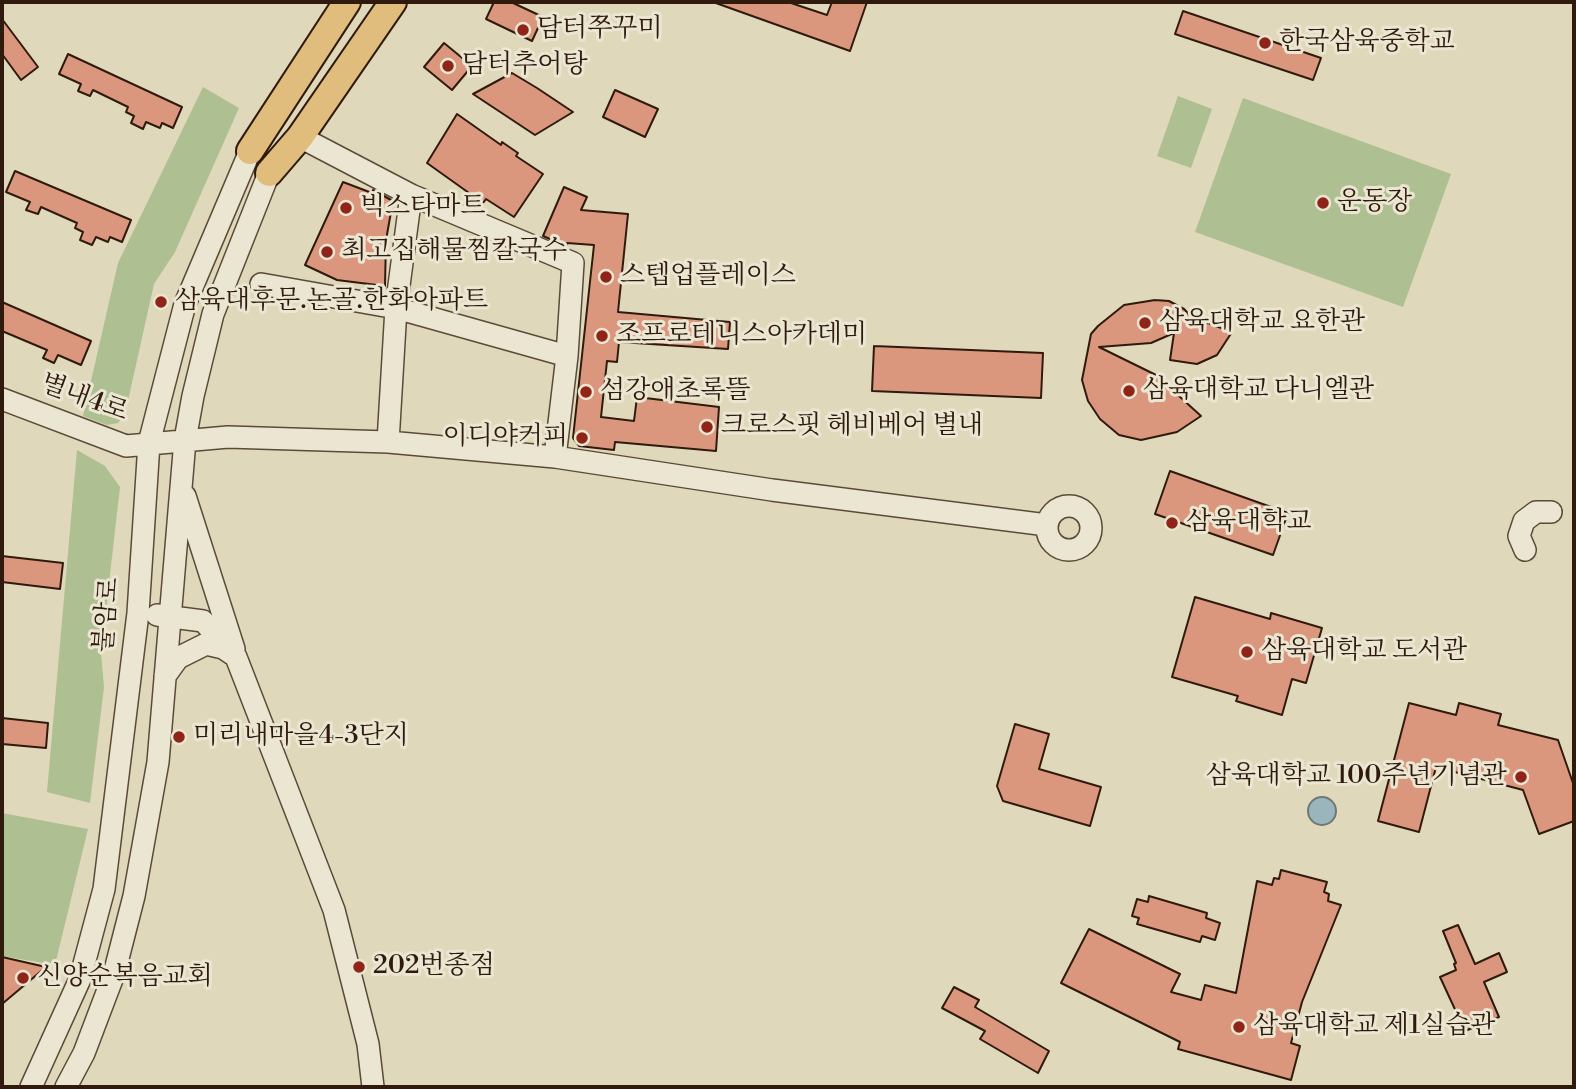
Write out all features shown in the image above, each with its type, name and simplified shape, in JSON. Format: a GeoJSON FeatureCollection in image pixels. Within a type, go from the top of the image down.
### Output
{"type":"FeatureCollection","features":[{"type":"Feature","properties":{"kind":"main road"},"geometry":{"type":"LineString","coordinates":[[250,151],[331,2]]}},
{"type":"Feature","properties":{"kind":"main road"},"geometry":{"type":"LineString","coordinates":[[250,151],[347,2]]}},
{"type":"Feature","properties":{"kind":"main road"},"geometry":{"type":"LineString","coordinates":[[269,173],[298,118],[373,2]]}},
{"type":"Feature","properties":{"kind":"main road"},"geometry":{"type":"LineString","coordinates":[[269,173],[300,137],[393,2]]}},
{"type":"Feature","properties":{"kind":"street"},"geometry":{"type":"LineString","coordinates":[[300,137],[411,195],[573,263],[567,356],[555,457]]}},
{"type":"Feature","properties":{"kind":"street","name":"불암로"},"geometry":{"type":"LineString","coordinates":[[31,1087],[80,979],[104,889],[138,613],[149,443],[185,304],[250,151]]}},
{"type":"Feature","properties":{"kind":"street"},"geometry":{"type":"LineString","coordinates":[[65,1087],[84,1053],[114,974],[134,896],[158,762],[185,440],[213,314],[269,173]]}},
{"type":"Feature","properties":{"kind":"street"},"geometry":{"type":"LineString","coordinates":[[388,442],[396,308],[411,195]]}},
{"type":"Feature","properties":{"kind":"street"},"geometry":{"type":"LineString","coordinates":[[261,284],[396,308],[567,356]]}},
{"type":"Feature","properties":{"kind":"street","name":"별내4로"},"geometry":{"type":"LineString","coordinates":[[2,399],[126,446],[228,437],[388,442],[555,457],[772,490],[1048,525]]}},
{"type":"Feature","properties":{"kind":"street"},"geometry":{"type":"LineString","coordinates":[[181,486],[236,657],[334,910],[368,1044],[373,1087]]}},
{"type":"Feature","properties":{"kind":"street"},"geometry":{"type":"LineString","coordinates":[[1525,550],[1519,536],[1524,521],[1535,512],[1551,512]]}},
{"type":"Feature","properties":{"kind":"street"},"geometry":{"type":"LineString","coordinates":[[138,613],[203,621],[236,657]]}},
{"type":"Feature","properties":{"kind":"street"},"geometry":{"type":"LineString","coordinates":[[165,676],[178,657],[206,644],[223,648],[236,657]]}},
{"type":"Feature","properties":{"kind":"green space"},"geometry":{"type":"Polygon","coordinates":[[[203,87],[239,108],[175,252],[154,284],[125,414],[118,423],[107,425],[83,416],[118,263],[203,87]]]}},
{"type":"Feature","properties":{"kind":"green space"},"geometry":{"type":"Polygon","coordinates":[[[1178,96],[1212,109],[1191,168],[1157,156],[1178,96]]]}},
{"type":"Feature","properties":{"kind":"green space","name":"운동장"},"geometry":{"type":"Polygon","coordinates":[[[1243,98],[1451,174],[1403,307],[1195,232],[1243,98]]]}},
{"type":"Feature","properties":{"kind":"green space"},"geometry":{"type":"Polygon","coordinates":[[[77,450],[105,466],[120,487],[101,653],[104,687],[90,803],[47,792],[77,450]]]}},
{"type":"Feature","properties":{"kind":"green space"},"geometry":{"type":"Polygon","coordinates":[[[2,813],[88,829],[55,965],[2,956],[2,813]]]}},
{"type":"Feature","properties":{"kind":"water"},"geometry":{"type":"Polygon","coordinates":[[[1322,797],[1332,801],[1336,811],[1332,821],[1322,825],[1312,821],[1308,811],[1312,801],[1322,797]]]}},
{"type":"Feature","properties":{"kind":"building","name":"담터쭈꾸미"},"geometry":{"type":"Polygon","coordinates":[[[494,2],[511,2],[543,17],[532,41],[486,19],[494,2]]]}},
{"type":"Feature","properties":{"kind":"building"},"geometry":{"type":"Polygon","coordinates":[[[713,2],[788,2],[827,15],[832,2],[867,2],[850,51],[713,2]]]}},
{"type":"Feature","properties":{"kind":"building"},"geometry":{"type":"Polygon","coordinates":[[[1183,11],[1321,58],[1313,80],[1175,34],[1183,11]]]}},
{"type":"Feature","properties":{"kind":"building"},"geometry":{"type":"Polygon","coordinates":[[[2,19],[38,67],[21,80],[2,54],[2,19]]]}},
{"type":"Feature","properties":{"kind":"building","name":"담터추어탕"},"geometry":{"type":"Polygon","coordinates":[[[444,43],[472,66],[452,90],[424,67],[444,43]]]}},
{"type":"Feature","properties":{"kind":"building"},"geometry":{"type":"Polygon","coordinates":[[[68,54],[182,107],[173,128],[162,123],[160,128],[146,122],[143,129],[131,123],[134,116],[126,112],[128,107],[93,90],[90,96],[78,91],[81,84],[59,74],[68,54]]]}},
{"type":"Feature","properties":{"kind":"building"},"geometry":{"type":"Polygon","coordinates":[[[512,73],[573,112],[535,135],[473,94],[512,73]]]}},
{"type":"Feature","properties":{"kind":"building"},"geometry":{"type":"Polygon","coordinates":[[[615,90],[658,109],[645,137],[603,117],[615,90]]]}},
{"type":"Feature","properties":{"kind":"building"},"geometry":{"type":"Polygon","coordinates":[[[457,114],[501,145],[502,142],[518,153],[516,156],[543,174],[514,217],[486,199],[483,203],[427,163],[457,114]]]}},
{"type":"Feature","properties":{"kind":"building"},"geometry":{"type":"Polygon","coordinates":[[[15,171],[131,220],[122,242],[110,237],[108,242],[96,237],[92,245],[80,240],[83,232],[75,228],[77,223],[41,207],[38,214],[26,210],[30,202],[6,192],[15,171]]]}},
{"type":"Feature","properties":{"kind":"building"},"geometry":{"type":"Polygon","coordinates":[[[343,182],[372,193],[373,190],[393,201],[386,240],[385,286],[337,280],[305,265],[343,182]]]}},
{"type":"Feature","properties":{"kind":"building"},"geometry":{"type":"Polygon","coordinates":[[[564,187],[587,197],[581,210],[628,214],[618,312],[730,322],[728,349],[619,342],[617,362],[607,361],[601,417],[634,421],[637,397],[719,407],[716,451],[615,442],[614,450],[579,446],[573,438],[594,245],[567,243],[566,246],[543,236],[564,187]]]}},
{"type":"Feature","properties":{"kind":"building"},"geometry":{"type":"Polygon","coordinates":[[[1155,300],[1169,301],[1184,309],[1198,324],[1208,323],[1232,332],[1217,355],[1197,364],[1170,360],[1174,333],[1151,343],[1099,347],[1156,375],[1201,416],[1177,432],[1141,440],[1119,435],[1100,419],[1088,401],[1082,380],[1091,334],[1098,326],[1124,305],[1155,300]]]}},
{"type":"Feature","properties":{"kind":"building"},"geometry":{"type":"Polygon","coordinates":[[[2,302],[91,341],[81,365],[58,355],[54,363],[43,358],[47,350],[2,331],[2,302]]]}},
{"type":"Feature","properties":{"kind":"building"},"geometry":{"type":"Polygon","coordinates":[[[874,346],[1043,353],[1041,398],[872,391],[874,346]]]}},
{"type":"Feature","properties":{"kind":"building"},"geometry":{"type":"Polygon","coordinates":[[[1170,471],[1288,513],[1273,555],[1155,514],[1170,471]]]}},
{"type":"Feature","properties":{"kind":"building"},"geometry":{"type":"Polygon","coordinates":[[[2,556],[63,563],[60,589],[2,582],[2,556]]]}},
{"type":"Feature","properties":{"kind":"building","name":"삼육대학교 도서관"},"geometry":{"type":"Polygon","coordinates":[[[1195,597],[1270,619],[1271,613],[1322,628],[1306,683],[1292,679],[1282,715],[1236,701],[1238,696],[1172,677],[1195,597]]]}},
{"type":"Feature","properties":{"kind":"building","name":"삼육대학교 100주년기념관"},"geometry":{"type":"Polygon","coordinates":[[[1409,703],[1456,715],[1459,703],[1501,714],[1498,725],[1558,740],[1574,786],[1574,821],[1539,834],[1523,790],[1436,767],[1419,832],[1378,821],[1409,703]]]}},
{"type":"Feature","properties":{"kind":"building"},"geometry":{"type":"Polygon","coordinates":[[[2,718],[48,723],[46,748],[2,744],[2,718]]]}},
{"type":"Feature","properties":{"kind":"building"},"geometry":{"type":"Polygon","coordinates":[[[1015,724],[1049,734],[1039,769],[1101,787],[1090,826],[1003,801],[997,786],[1015,724]]]}},
{"type":"Feature","properties":{"kind":"building"},"geometry":{"type":"Polygon","coordinates":[[[1281,870],[1327,882],[1324,892],[1329,894],[1328,901],[1341,905],[1302,1002],[1291,1043],[1300,1046],[1291,1080],[1178,1049],[1180,1042],[1061,983],[1089,929],[1180,974],[1171,992],[1201,1000],[1205,985],[1236,993],[1257,881],[1272,885],[1274,878],[1279,879],[1281,870]]]}},
{"type":"Feature","properties":{"kind":"building"},"geometry":{"type":"Polygon","coordinates":[[[1149,896],[1207,913],[1206,918],[1220,923],[1215,940],[1202,936],[1200,942],[1137,924],[1139,918],[1132,916],[1137,899],[1148,902],[1149,896]]]}},
{"type":"Feature","properties":{"kind":"building"},"geometry":{"type":"Polygon","coordinates":[[[1458,925],[1475,964],[1499,953],[1507,972],[1484,982],[1499,1017],[1465,1031],[1440,977],[1456,970],[1456,963],[1443,931],[1458,925]]]}},
{"type":"Feature","properties":{"kind":"building","name":"신양순복음교회"},"geometry":{"type":"Polygon","coordinates":[[[2,957],[46,967],[2,1004],[2,957]]]}},
{"type":"Feature","properties":{"kind":"building"},"geometry":{"type":"Polygon","coordinates":[[[954,987],[979,1000],[975,1007],[1049,1051],[1038,1073],[980,1039],[985,1031],[942,1008],[954,987]]]}},
{"type":"Feature","properties":{"kind":"place","name":"담터쭈꾸미"},"geometry":{"type":"Point","coordinates":[523,30]}},
{"type":"Feature","properties":{"kind":"place","name":"한국삼육중학교"},"geometry":{"type":"Point","coordinates":[1265,43]}},
{"type":"Feature","properties":{"kind":"place","name":"담터추어탕"},"geometry":{"type":"Point","coordinates":[448,66]}},
{"type":"Feature","properties":{"kind":"place","name":"운동장"},"geometry":{"type":"Point","coordinates":[1323,203]}},
{"type":"Feature","properties":{"kind":"place","name":"빅스타마트"},"geometry":{"type":"Point","coordinates":[346,208]}},
{"type":"Feature","properties":{"kind":"place","name":"최고집해물찜칼국수"},"geometry":{"type":"Point","coordinates":[327,252]}},
{"type":"Feature","properties":{"kind":"place","name":"스텝업플레이스"},"geometry":{"type":"Point","coordinates":[606,277]}},
{"type":"Feature","properties":{"kind":"place","name":"삼육대후문.논골.한화아파트"},"geometry":{"type":"Point","coordinates":[161,302]}},
{"type":"Feature","properties":{"kind":"place","name":"삼육대학교 요한관"},"geometry":{"type":"Point","coordinates":[1145,323]}},
{"type":"Feature","properties":{"kind":"place","name":"조프로테니스아카데미"},"geometry":{"type":"Point","coordinates":[602,336]}},
{"type":"Feature","properties":{"kind":"place","name":"삼육대학교 다니엘관"},"geometry":{"type":"Point","coordinates":[1129,391]}},
{"type":"Feature","properties":{"kind":"place","name":"섬강애초록뜰"},"geometry":{"type":"Point","coordinates":[586,392]}},
{"type":"Feature","properties":{"kind":"place","name":"크로스핏 헤비베어 별내"},"geometry":{"type":"Point","coordinates":[707,427]}},
{"type":"Feature","properties":{"kind":"place","name":"이디야커피"},"geometry":{"type":"Point","coordinates":[582,438]}},
{"type":"Feature","properties":{"kind":"place","name":"삼육대학교"},"geometry":{"type":"Point","coordinates":[1172,523]}},
{"type":"Feature","properties":{"kind":"place","name":"삼육대학교 도서관"},"geometry":{"type":"Point","coordinates":[1247,652]}},
{"type":"Feature","properties":{"kind":"place","name":"미리내마을4-3단지"},"geometry":{"type":"Point","coordinates":[179,737]}},
{"type":"Feature","properties":{"kind":"place","name":"삼육대학교 100주년기념관"},"geometry":{"type":"Point","coordinates":[1521,777]}},
{"type":"Feature","properties":{"kind":"place","name":"202번종점"},"geometry":{"type":"Point","coordinates":[359,967]}},
{"type":"Feature","properties":{"kind":"place","name":"신양순복음교회"},"geometry":{"type":"Point","coordinates":[23,978]}},
{"type":"Feature","properties":{"kind":"place","name":"삼육대학교 제1실습관"},"geometry":{"type":"Point","coordinates":[1239,1027]}}]}
